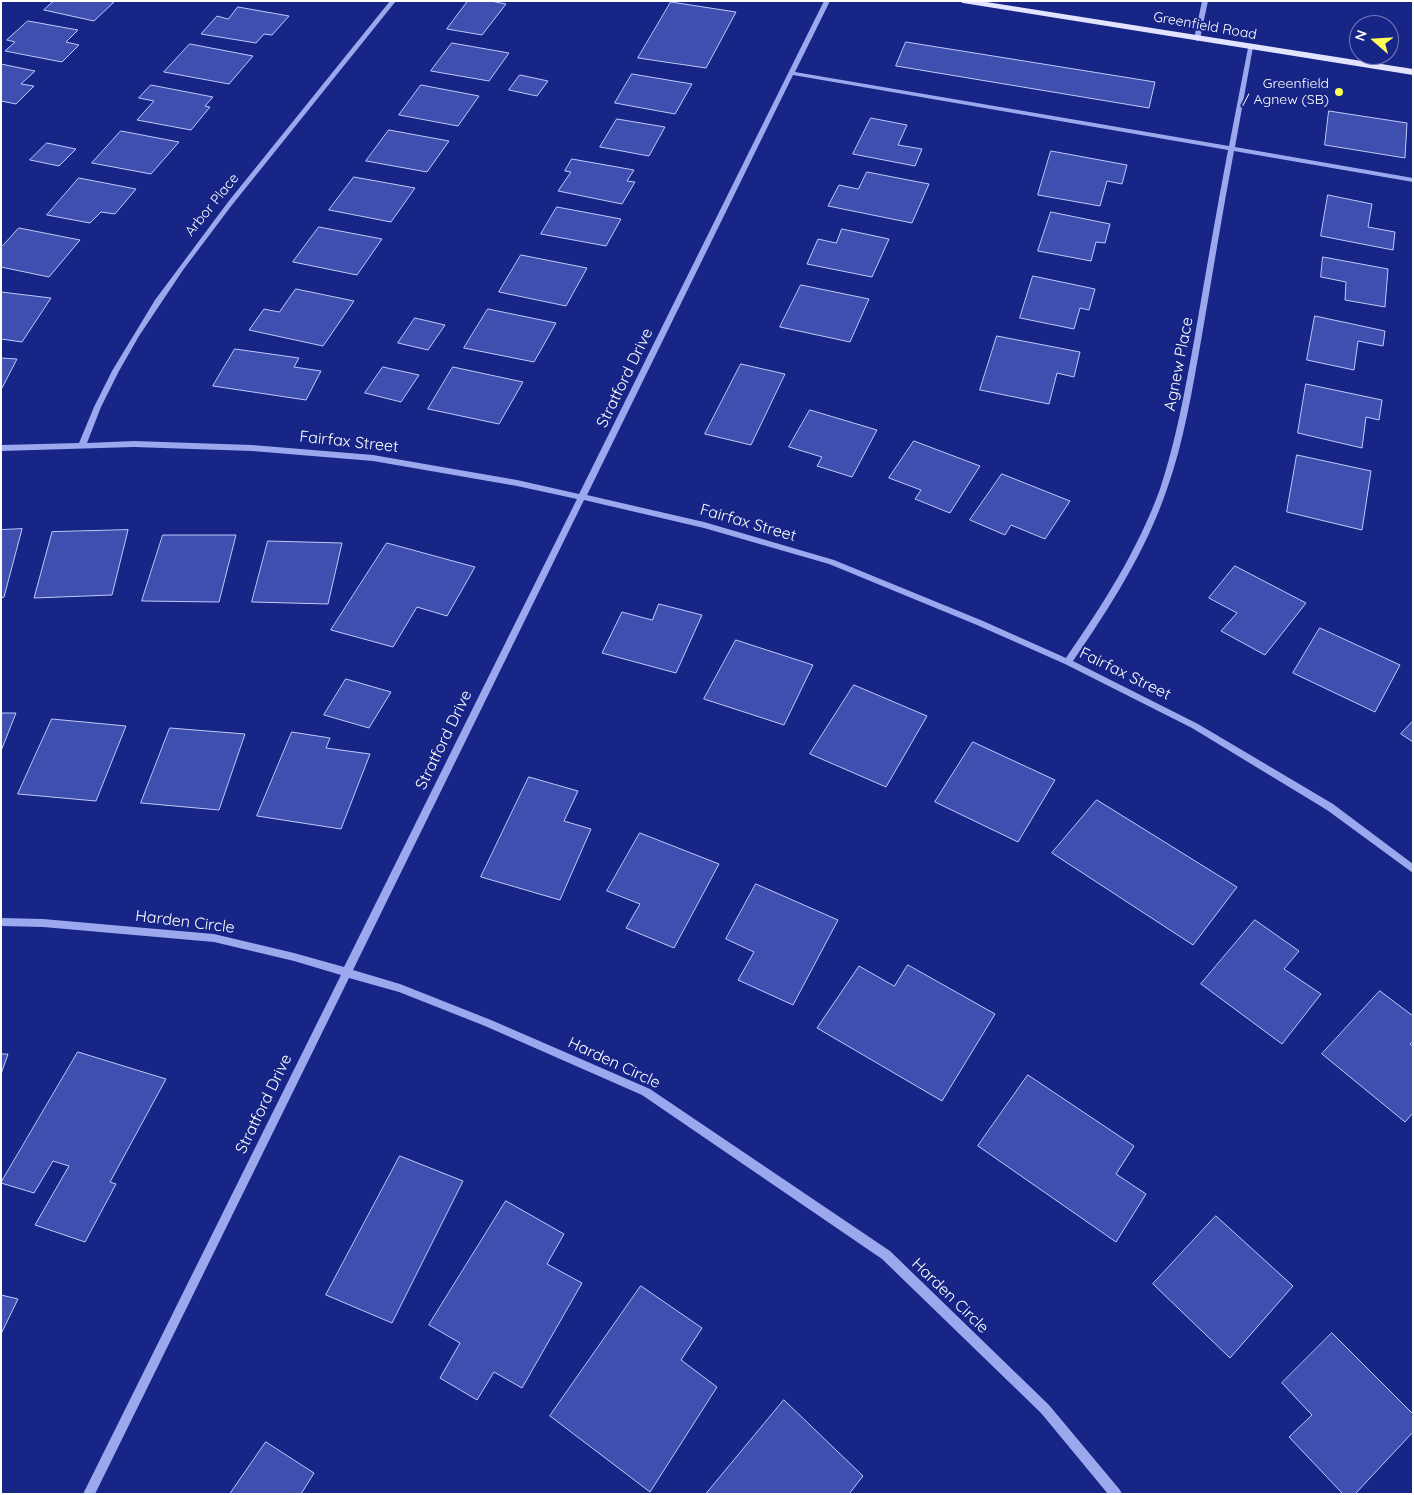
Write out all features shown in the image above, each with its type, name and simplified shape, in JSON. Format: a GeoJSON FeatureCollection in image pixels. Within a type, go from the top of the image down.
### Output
{"type":"FeatureCollection","features":[{"type":"Feature","properties":{"kind":"main road","name":"Greenfield Road"},"geometry":{"type":"LineString","coordinates":[[963,1],[1115,24],[1251,48],[1413,72]]}},
{"type":"Feature","properties":{"kind":"street","name":"Arbor Place"},"geometry":{"type":"LineString","coordinates":[[82,445],[93,415],[112,374],[157,300],[193,249],[393,1]]}},
{"type":"Feature","properties":{"kind":"street","name":"Stratford Drive"},"geometry":{"type":"LineString","coordinates":[[89,1494],[827,1]]}},
{"type":"Feature","properties":{"kind":"street"},"geometry":{"type":"LineString","coordinates":[[1197,39],[1205,1]]}},
{"type":"Feature","properties":{"kind":"street","name":"Agnew Place"},"geometry":{"type":"LineString","coordinates":[[1068,662],[1115,591],[1138,550],[1156,510],[1172,461],[1187,397],[1251,48]]}},
{"type":"Feature","properties":{"kind":"street"},"geometry":{"type":"LineString","coordinates":[[792,73],[1413,180]]}},
{"type":"Feature","properties":{"kind":"street","name":"Fairfax Street"},"geometry":{"type":"LineString","coordinates":[[1,448],[134,444],[252,448],[373,458],[517,482],[704,525],[830,562],[980,623],[1068,662],[1195,726],[1330,807],[1413,869]]}},
{"type":"Feature","properties":{"kind":"street","name":"Harden Circle"},"geometry":{"type":"LineString","coordinates":[[1,922],[43,923],[214,938],[346,972],[400,988],[488,1023],[646,1092],[886,1255],[1046,1409],[1116,1494]]}},
{"type":"Feature","properties":{"kind":"building"},"geometry":{"type":"Polygon","coordinates":[[[54,1],[114,2],[94,21],[44,10],[54,1]]]}},
{"type":"Feature","properties":{"kind":"building"},"geometry":{"type":"Polygon","coordinates":[[[468,1],[491,1],[506,4],[482,35],[447,29],[468,1]]]}},
{"type":"Feature","properties":{"kind":"building"},"geometry":{"type":"Polygon","coordinates":[[[671,2],[736,12],[706,68],[638,58],[671,2]]]}},
{"type":"Feature","properties":{"kind":"building"},"geometry":{"type":"Polygon","coordinates":[[[238,7],[289,16],[272,35],[264,34],[256,43],[201,34],[217,16],[228,19],[238,7]]]}},
{"type":"Feature","properties":{"kind":"building"},"geometry":{"type":"Polygon","coordinates":[[[28,21],[78,30],[66,42],[79,45],[62,62],[5,51],[15,42],[7,40],[28,21]]]}},
{"type":"Feature","properties":{"kind":"building"},"geometry":{"type":"Polygon","coordinates":[[[906,42],[1155,82],[1149,108],[896,66],[906,42]]]}},
{"type":"Feature","properties":{"kind":"building"},"geometry":{"type":"Polygon","coordinates":[[[452,43],[509,53],[489,81],[431,71],[452,43]]]}},
{"type":"Feature","properties":{"kind":"building"},"geometry":{"type":"Polygon","coordinates":[[[190,44],[253,56],[229,84],[164,72],[190,44]]]}},
{"type":"Feature","properties":{"kind":"building"},"geometry":{"type":"Polygon","coordinates":[[[1,64],[35,71],[21,84],[34,86],[16,104],[1,101],[1,64]]]}},
{"type":"Feature","properties":{"kind":"building"},"geometry":{"type":"Polygon","coordinates":[[[632,74],[692,84],[675,114],[615,103],[632,74]]]}},
{"type":"Feature","properties":{"kind":"building"},"geometry":{"type":"Polygon","coordinates":[[[520,75],[548,81],[537,96],[509,90],[520,75]]]}},
{"type":"Feature","properties":{"kind":"building"},"geometry":{"type":"Polygon","coordinates":[[[151,85],[213,97],[205,106],[210,107],[191,130],[137,120],[154,101],[139,98],[151,85]]]}},
{"type":"Feature","properties":{"kind":"building"},"geometry":{"type":"Polygon","coordinates":[[[421,85],[479,96],[458,126],[399,115],[421,85]]]}},
{"type":"Feature","properties":{"kind":"building"},"geometry":{"type":"Polygon","coordinates":[[[1329,111],[1407,123],[1405,158],[1325,145],[1329,111]]]}},
{"type":"Feature","properties":{"kind":"building"},"geometry":{"type":"Polygon","coordinates":[[[871,118],[907,125],[898,145],[922,149],[915,166],[853,154],[871,118]]]}},
{"type":"Feature","properties":{"kind":"building"},"geometry":{"type":"Polygon","coordinates":[[[617,119],[665,127],[649,156],[600,147],[617,119]]]}},
{"type":"Feature","properties":{"kind":"building"},"geometry":{"type":"Polygon","coordinates":[[[389,130],[449,141],[427,172],[366,161],[389,130]]]}},
{"type":"Feature","properties":{"kind":"building"},"geometry":{"type":"Polygon","coordinates":[[[121,131],[179,142],[151,174],[92,163],[121,131]]]}},
{"type":"Feature","properties":{"kind":"building"},"geometry":{"type":"Polygon","coordinates":[[[47,143],[76,149],[59,166],[30,160],[47,143]]]}},
{"type":"Feature","properties":{"kind":"building"},"geometry":{"type":"Polygon","coordinates":[[[1051,151],[1127,165],[1122,184],[1107,181],[1100,206],[1038,195],[1051,151]]]}},
{"type":"Feature","properties":{"kind":"building"},"geometry":{"type":"Polygon","coordinates":[[[572,159],[634,170],[627,181],[635,182],[622,204],[558,191],[571,172],[565,171],[572,159]]]}},
{"type":"Feature","properties":{"kind":"building"},"geometry":{"type":"Polygon","coordinates":[[[867,172],[929,184],[912,223],[828,206],[839,185],[858,189],[867,172]]]}},
{"type":"Feature","properties":{"kind":"building"},"geometry":{"type":"Polygon","coordinates":[[[354,177],[415,188],[391,222],[329,210],[354,177]]]}},
{"type":"Feature","properties":{"kind":"building"},"geometry":{"type":"Polygon","coordinates":[[[79,178],[136,189],[115,214],[101,212],[90,223],[47,215],[79,178]]]}},
{"type":"Feature","properties":{"kind":"building"},"geometry":{"type":"Polygon","coordinates":[[[1328,195],[1372,204],[1368,227],[1395,232],[1393,250],[1321,236],[1328,195]]]}},
{"type":"Feature","properties":{"kind":"building"},"geometry":{"type":"Polygon","coordinates":[[[557,207],[621,219],[606,246],[541,234],[557,207]]]}},
{"type":"Feature","properties":{"kind":"building"},"geometry":{"type":"Polygon","coordinates":[[[1051,212],[1110,224],[1105,243],[1096,242],[1091,261],[1038,251],[1051,212]]]}},
{"type":"Feature","properties":{"kind":"building"},"geometry":{"type":"Polygon","coordinates":[[[319,227],[382,239],[357,275],[293,262],[319,227]]]}},
{"type":"Feature","properties":{"kind":"building"},"geometry":{"type":"Polygon","coordinates":[[[19,228],[80,240],[49,277],[1,267],[1,248],[19,228]]]}},
{"type":"Feature","properties":{"kind":"building"},"geometry":{"type":"Polygon","coordinates":[[[842,229],[889,239],[872,277],[807,264],[818,239],[836,243],[842,229]]]}},
{"type":"Feature","properties":{"kind":"building"},"geometry":{"type":"Polygon","coordinates":[[[521,255],[587,268],[566,306],[499,292],[521,255]]]}},
{"type":"Feature","properties":{"kind":"building"},"geometry":{"type":"Polygon","coordinates":[[[1323,257],[1388,269],[1385,307],[1345,300],[1346,282],[1321,277],[1323,257]]]}},
{"type":"Feature","properties":{"kind":"building"},"geometry":{"type":"Polygon","coordinates":[[[1033,276],[1095,289],[1089,310],[1080,308],[1074,329],[1020,318],[1033,276]]]}},
{"type":"Feature","properties":{"kind":"building"},"geometry":{"type":"Polygon","coordinates":[[[801,285],[869,299],[850,342],[780,327],[801,285]]]}},
{"type":"Feature","properties":{"kind":"building"},"geometry":{"type":"Polygon","coordinates":[[[296,289],[354,301],[323,346],[249,330],[264,309],[279,312],[296,289]]]}},
{"type":"Feature","properties":{"kind":"building"},"geometry":{"type":"Polygon","coordinates":[[[1,292],[51,298],[22,342],[1,339],[1,292]]]}},
{"type":"Feature","properties":{"kind":"building"},"geometry":{"type":"Polygon","coordinates":[[[488,309],[556,323],[534,362],[464,348],[488,309]]]}},
{"type":"Feature","properties":{"kind":"building"},"geometry":{"type":"Polygon","coordinates":[[[1315,316],[1385,331],[1383,346],[1358,341],[1354,370],[1307,360],[1315,316]]]}},
{"type":"Feature","properties":{"kind":"building"},"geometry":{"type":"Polygon","coordinates":[[[415,318],[445,325],[428,350],[398,343],[415,318]]]}},
{"type":"Feature","properties":{"kind":"building"},"geometry":{"type":"Polygon","coordinates":[[[997,336],[1080,352],[1074,377],[1057,373],[1049,404],[980,390],[997,336]]]}},
{"type":"Feature","properties":{"kind":"building"},"geometry":{"type":"Polygon","coordinates":[[[235,349],[299,358],[294,367],[321,371],[306,400],[213,386],[235,349]]]}},
{"type":"Feature","properties":{"kind":"building"},"geometry":{"type":"Polygon","coordinates":[[[1,358],[17,359],[2,388],[1,388],[1,358]]]}},
{"type":"Feature","properties":{"kind":"building"},"geometry":{"type":"Polygon","coordinates":[[[741,364],[785,374],[751,445],[705,434],[741,364]]]}},
{"type":"Feature","properties":{"kind":"building"},"geometry":{"type":"Polygon","coordinates":[[[383,367],[419,375],[401,402],[365,393],[383,367]]]}},
{"type":"Feature","properties":{"kind":"building"},"geometry":{"type":"Polygon","coordinates":[[[453,367],[523,382],[499,424],[428,409],[453,367]]]}},
{"type":"Feature","properties":{"kind":"building"},"geometry":{"type":"Polygon","coordinates":[[[1306,384],[1382,400],[1379,420],[1366,417],[1362,448],[1298,433],[1306,384]]]}},
{"type":"Feature","properties":{"kind":"building"},"geometry":{"type":"Polygon","coordinates":[[[810,410],[877,430],[852,477],[817,466],[822,457],[789,447],[810,410]]]}},
{"type":"Feature","properties":{"kind":"building"},"geometry":{"type":"Polygon","coordinates":[[[914,441],[980,466],[950,513],[915,499],[921,490],[889,478],[914,441]]]}},
{"type":"Feature","properties":{"kind":"building"},"geometry":{"type":"Polygon","coordinates":[[[1297,455],[1371,471],[1362,530],[1287,512],[1297,455]]]}},
{"type":"Feature","properties":{"kind":"building"},"geometry":{"type":"Polygon","coordinates":[[[1002,474],[1070,501],[1045,539],[1011,525],[1005,535],[970,520],[1002,474]]]}},
{"type":"Feature","properties":{"kind":"building"},"geometry":{"type":"Polygon","coordinates":[[[22,529],[4,597],[1,598],[1,530],[22,529]]]}},
{"type":"Feature","properties":{"kind":"building"},"geometry":{"type":"Polygon","coordinates":[[[128,530],[112,595],[34,598],[52,532],[128,530]]]}},
{"type":"Feature","properties":{"kind":"building"},"geometry":{"type":"Polygon","coordinates":[[[163,535],[236,535],[219,602],[142,601],[163,535]]]}},
{"type":"Feature","properties":{"kind":"building"},"geometry":{"type":"Polygon","coordinates":[[[268,541],[342,543],[328,604],[252,602],[268,541]]]}},
{"type":"Feature","properties":{"kind":"building"},"geometry":{"type":"Polygon","coordinates":[[[387,543],[475,567],[447,616],[417,607],[393,647],[331,630],[387,543]]]}},
{"type":"Feature","properties":{"kind":"building"},"geometry":{"type":"Polygon","coordinates":[[[1235,566],[1306,603],[1265,655],[1221,631],[1237,613],[1209,598],[1235,566]]]}},
{"type":"Feature","properties":{"kind":"building"},"geometry":{"type":"Polygon","coordinates":[[[659,604],[702,615],[676,673],[602,653],[622,612],[652,620],[659,604]]]}},
{"type":"Feature","properties":{"kind":"building"},"geometry":{"type":"Polygon","coordinates":[[[1320,628],[1400,665],[1375,712],[1293,673],[1320,628]]]}},
{"type":"Feature","properties":{"kind":"building"},"geometry":{"type":"Polygon","coordinates":[[[736,640],[813,665],[784,725],[704,699],[736,640]]]}},
{"type":"Feature","properties":{"kind":"building"},"geometry":{"type":"Polygon","coordinates":[[[346,679],[391,692],[369,728],[324,715],[346,679]]]}},
{"type":"Feature","properties":{"kind":"building"},"geometry":{"type":"Polygon","coordinates":[[[854,685],[927,716],[886,787],[810,754],[854,685]]]}},
{"type":"Feature","properties":{"kind":"building"},"geometry":{"type":"Polygon","coordinates":[[[1,713],[16,713],[1,751],[1,713]]]}},
{"type":"Feature","properties":{"kind":"building"},"geometry":{"type":"Polygon","coordinates":[[[52,719],[126,726],[96,801],[18,794],[52,719]]]}},
{"type":"Feature","properties":{"kind":"building"},"geometry":{"type":"Polygon","coordinates":[[[1413,721],[1413,742],[1401,734],[1413,721]]]}},
{"type":"Feature","properties":{"kind":"building"},"geometry":{"type":"Polygon","coordinates":[[[170,728],[245,734],[219,810],[141,803],[170,728]]]}},
{"type":"Feature","properties":{"kind":"building"},"geometry":{"type":"Polygon","coordinates":[[[292,732],[330,738],[326,748],[370,754],[341,829],[257,816],[292,732]]]}},
{"type":"Feature","properties":{"kind":"building"},"geometry":{"type":"Polygon","coordinates":[[[973,742],[1055,780],[1018,842],[935,802],[973,742]]]}},
{"type":"Feature","properties":{"kind":"building"},"geometry":{"type":"Polygon","coordinates":[[[529,777],[578,791],[564,821],[591,829],[560,900],[481,877],[529,777]]]}},
{"type":"Feature","properties":{"kind":"building"},"geometry":{"type":"Polygon","coordinates":[[[1097,800],[1237,887],[1193,945],[1052,853],[1097,800]]]}},
{"type":"Feature","properties":{"kind":"building"},"geometry":{"type":"Polygon","coordinates":[[[640,833],[719,864],[674,948],[626,928],[640,904],[607,891],[640,833]]]}},
{"type":"Feature","properties":{"kind":"building"},"geometry":{"type":"Polygon","coordinates":[[[756,884],[838,920],[793,1005],[738,980],[754,952],[726,939],[756,884]]]}},
{"type":"Feature","properties":{"kind":"building"},"geometry":{"type":"Polygon","coordinates":[[[1255,920],[1299,951],[1284,969],[1321,994],[1282,1044],[1201,984],[1255,920]]]}},
{"type":"Feature","properties":{"kind":"building"},"geometry":{"type":"Polygon","coordinates":[[[908,965],[995,1014],[942,1101],[817,1028],[859,966],[894,986],[908,965]]]}},
{"type":"Feature","properties":{"kind":"building"},"geometry":{"type":"Polygon","coordinates":[[[1380,991],[1413,1016],[1413,1041],[1410,1044],[1413,1046],[1413,1113],[1405,1122],[1322,1054],[1380,991]]]}},
{"type":"Feature","properties":{"kind":"building"},"geometry":{"type":"Polygon","coordinates":[[[78,1052],[166,1079],[110,1182],[116,1184],[85,1242],[35,1225],[69,1166],[53,1161],[34,1193],[1,1183],[78,1052]]]}},
{"type":"Feature","properties":{"kind":"building"},"geometry":{"type":"Polygon","coordinates":[[[1,1054],[8,1054],[1,1074],[1,1054]]]}},
{"type":"Feature","properties":{"kind":"building"},"geometry":{"type":"Polygon","coordinates":[[[1028,1075],[1134,1146],[1116,1174],[1146,1194],[1116,1242],[978,1146],[1028,1075]]]}},
{"type":"Feature","properties":{"kind":"building"},"geometry":{"type":"Polygon","coordinates":[[[400,1156],[463,1181],[392,1323],[326,1295],[400,1156]]]}},
{"type":"Feature","properties":{"kind":"building"},"geometry":{"type":"Polygon","coordinates":[[[506,1201],[564,1234],[547,1264],[582,1283],[522,1388],[494,1372],[477,1400],[440,1378],[460,1343],[429,1325],[506,1201]]]}},
{"type":"Feature","properties":{"kind":"building"},"geometry":{"type":"Polygon","coordinates":[[[1216,1216],[1293,1286],[1230,1358],[1153,1284],[1216,1216]]]}},
{"type":"Feature","properties":{"kind":"building"},"geometry":{"type":"Polygon","coordinates":[[[641,1286],[702,1328],[681,1360],[717,1387],[650,1492],[550,1416],[641,1286]]]}},
{"type":"Feature","properties":{"kind":"building"},"geometry":{"type":"Polygon","coordinates":[[[1,1295],[18,1299],[1,1334],[1,1295]]]}},
{"type":"Feature","properties":{"kind":"building"},"geometry":{"type":"Polygon","coordinates":[[[1332,1333],[1413,1414],[1413,1432],[1355,1494],[1343,1494],[1289,1437],[1312,1415],[1282,1383],[1332,1333]]]}},
{"type":"Feature","properties":{"kind":"building"},"geometry":{"type":"Polygon","coordinates":[[[784,1400],[863,1476],[849,1494],[706,1494],[784,1400]]]}},
{"type":"Feature","properties":{"kind":"building"},"geometry":{"type":"Polygon","coordinates":[[[266,1442],[314,1473],[301,1494],[230,1494],[266,1442]]]}},
{"type":"Feature","properties":{"kind":"place","name":"Greenfield / Agnew (SB)"},"geometry":{"type":"Point","coordinates":[1339,92]}}]}
